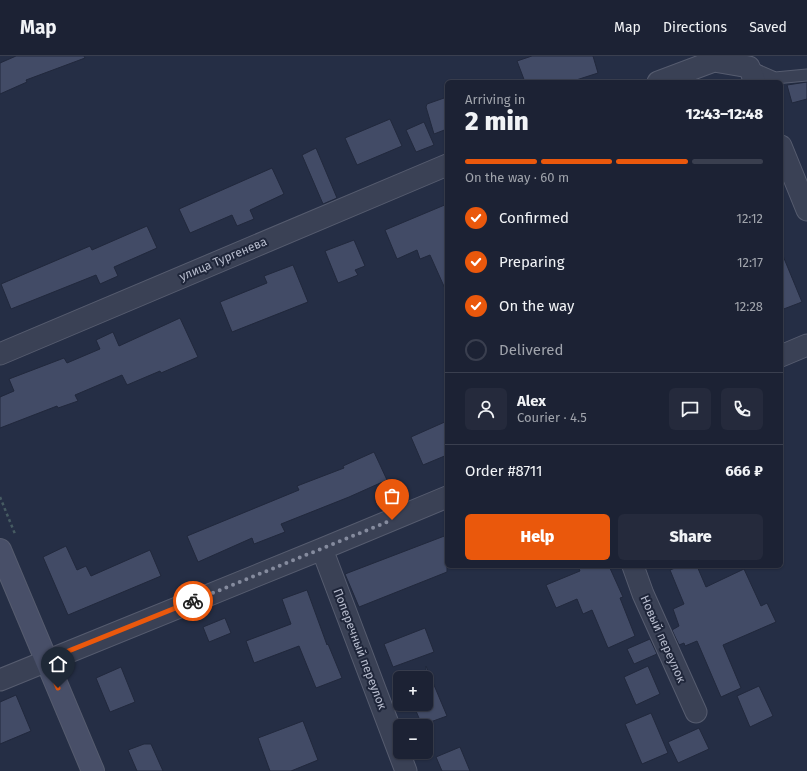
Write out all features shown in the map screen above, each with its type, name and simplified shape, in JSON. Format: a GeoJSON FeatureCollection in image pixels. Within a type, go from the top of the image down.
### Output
{"type":"FeatureCollection","features":[{"type":"Feature","properties":{"kind":"main road"},"geometry":{"type":"LineString","coordinates":[[0,550],[93,771]]}},
{"type":"Feature","properties":{"kind":"street"},"geometry":{"type":"LineString","coordinates":[[663,80],[714,61],[752,74]]}},
{"type":"Feature","properties":{"kind":"street"},"geometry":{"type":"LineString","coordinates":[[783,151],[807,210]]}},
{"type":"Feature","properties":{"kind":"street","name":"улица Тургенева"},"geometry":{"type":"LineString","coordinates":[[0,354],[445,166]]}},
{"type":"Feature","properties":{"kind":"street"},"geometry":{"type":"LineString","coordinates":[[783,355],[807,345]]}},
{"type":"Feature","properties":{"kind":"street"},"geometry":{"type":"LineString","coordinates":[[0,680],[46,660],[322,550],[445,498]]}},
{"type":"Feature","properties":{"kind":"street","name":"Поперечный переулок"},"geometry":{"type":"LineString","coordinates":[[322,550],[406,771]]}},
{"type":"Feature","properties":{"kind":"street","name":"Новый переулок"},"geometry":{"type":"LineString","coordinates":[[634,568],[646,601],[696,712]]}},
{"type":"Feature","properties":{"kind":"lane"},"geometry":{"type":"LineString","coordinates":[[752,74],[775,78],[807,75]]}},
{"type":"Feature","properties":{"kind":"building"},"geometry":{"type":"Polygon","coordinates":[[[16,56],[84,56],[85,58],[26,80],[27,82],[0,94],[0,63],[16,56]]]}},
{"type":"Feature","properties":{"kind":"building"},"geometry":{"type":"Polygon","coordinates":[[[532,56],[593,56],[598,73],[576,80],[524,80],[517,61],[532,56]]]}},
{"type":"Feature","properties":{"kind":"building"},"geometry":{"type":"Polygon","coordinates":[[[807,82],[807,99],[792,103],[787,85],[807,82]]]}},
{"type":"Feature","properties":{"kind":"building"},"geometry":{"type":"Polygon","coordinates":[[[445,98],[445,130],[434,134],[426,107],[427,104],[445,98]]]}},
{"type":"Feature","properties":{"kind":"building"},"geometry":{"type":"Polygon","coordinates":[[[390,119],[402,146],[357,165],[345,138],[390,119]]]}},
{"type":"Feature","properties":{"kind":"building"},"geometry":{"type":"Polygon","coordinates":[[[424,122],[434,145],[416,152],[406,130],[424,122]]]}},
{"type":"Feature","properties":{"kind":"building"},"geometry":{"type":"Polygon","coordinates":[[[316,148],[337,198],[323,204],[302,155],[316,148]]]}},
{"type":"Feature","properties":{"kind":"building"},"geometry":{"type":"Polygon","coordinates":[[[272,168],[284,194],[250,210],[254,219],[237,226],[232,215],[190,233],[179,209],[272,168]]]}},
{"type":"Feature","properties":{"kind":"building"},"geometry":{"type":"Polygon","coordinates":[[[445,205],[445,289],[430,255],[420,259],[417,250],[397,259],[385,230],[445,205]]]}},
{"type":"Feature","properties":{"kind":"building"},"geometry":{"type":"Polygon","coordinates":[[[147,226],[157,248],[114,267],[118,276],[100,284],[96,275],[11,309],[1,284],[90,246],[92,250],[147,226]]]}},
{"type":"Feature","properties":{"kind":"building"},"geometry":{"type":"Polygon","coordinates":[[[354,240],[365,266],[355,270],[358,275],[338,283],[325,251],[354,240]]]}},
{"type":"Feature","properties":{"kind":"building"},"geometry":{"type":"Polygon","coordinates":[[[783,256],[802,302],[783,309],[783,256]]]}},
{"type":"Feature","properties":{"kind":"building"},"geometry":{"type":"Polygon","coordinates":[[[293,265],[308,302],[232,332],[220,302],[267,283],[264,276],[293,265]]]}},
{"type":"Feature","properties":{"kind":"building"},"geometry":{"type":"Polygon","coordinates":[[[180,318],[198,357],[161,373],[160,371],[127,385],[122,375],[75,395],[78,401],[58,408],[57,406],[0,428],[0,397],[14,391],[9,379],[64,358],[67,363],[100,349],[96,340],[113,332],[119,346],[180,318]]]}},
{"type":"Feature","properties":{"kind":"building"},"geometry":{"type":"Polygon","coordinates":[[[445,422],[445,456],[423,465],[411,437],[445,422]]]}},
{"type":"Feature","properties":{"kind":"building"},"geometry":{"type":"Polygon","coordinates":[[[374,452],[387,480],[281,524],[285,532],[254,544],[252,538],[198,562],[187,536],[299,490],[297,486],[344,468],[343,466],[374,452]]]}},
{"type":"Feature","properties":{"kind":"building"},"geometry":{"type":"Polygon","coordinates":[[[445,536],[445,568],[447,568],[447,572],[359,607],[345,574],[445,536]]]}},
{"type":"Feature","properties":{"kind":"building"},"geometry":{"type":"Polygon","coordinates":[[[66,546],[77,570],[86,566],[91,576],[150,550],[161,576],[68,615],[43,557],[66,546]]]}},
{"type":"Feature","properties":{"kind":"building"},"geometry":{"type":"Polygon","coordinates":[[[579,568],[610,568],[623,597],[620,598],[635,636],[608,648],[592,610],[583,614],[577,599],[556,608],[546,585],[580,571],[579,568]]]}},
{"type":"Feature","properties":{"kind":"building"},"geometry":{"type":"Polygon","coordinates":[[[675,568],[698,568],[706,587],[744,569],[761,606],[767,603],[776,622],[723,645],[741,688],[721,697],[697,641],[685,646],[684,643],[679,645],[672,630],[679,626],[673,609],[684,604],[670,570],[675,568]]]}},
{"type":"Feature","properties":{"kind":"building"},"geometry":{"type":"Polygon","coordinates":[[[307,590],[327,645],[328,644],[342,678],[316,688],[299,646],[254,663],[246,641],[291,624],[282,599],[307,590]]]}},
{"type":"Feature","properties":{"kind":"building"},"geometry":{"type":"Polygon","coordinates":[[[225,618],[231,633],[209,642],[203,627],[225,618]]]}},
{"type":"Feature","properties":{"kind":"building"},"geometry":{"type":"Polygon","coordinates":[[[425,628],[434,652],[393,667],[384,644],[425,628]]]}},
{"type":"Feature","properties":{"kind":"building"},"geometry":{"type":"Polygon","coordinates":[[[650,639],[657,654],[634,664],[627,649],[650,639]]]}},
{"type":"Feature","properties":{"kind":"building"},"geometry":{"type":"Polygon","coordinates":[[[648,666],[660,694],[636,705],[624,677],[648,666]]]}},
{"type":"Feature","properties":{"kind":"building"},"geometry":{"type":"Polygon","coordinates":[[[121,667],[135,702],[110,712],[96,678],[121,667]]]}},
{"type":"Feature","properties":{"kind":"building"},"geometry":{"type":"Polygon","coordinates":[[[433,683],[447,716],[433,721],[433,719],[419,719],[416,711],[433,711],[433,683]]]}},
{"type":"Feature","properties":{"kind":"building"},"geometry":{"type":"Polygon","coordinates":[[[759,686],[773,716],[750,727],[737,696],[759,686]]]}},
{"type":"Feature","properties":{"kind":"building"},"geometry":{"type":"Polygon","coordinates":[[[16,695],[31,731],[0,744],[0,702],[16,695]]]}},
{"type":"Feature","properties":{"kind":"building"},"geometry":{"type":"Polygon","coordinates":[[[651,713],[668,753],[642,764],[625,724],[651,713]]]}},
{"type":"Feature","properties":{"kind":"building"},"geometry":{"type":"Polygon","coordinates":[[[303,721],[318,760],[291,771],[270,771],[258,738],[303,721]]]}},
{"type":"Feature","properties":{"kind":"building"},"geometry":{"type":"Polygon","coordinates":[[[699,728],[709,749],[678,763],[668,742],[699,728]]]}},
{"type":"Feature","properties":{"kind":"building"},"geometry":{"type":"Polygon","coordinates":[[[144,744],[151,744],[163,771],[137,771],[128,750],[144,744]]]}},
{"type":"Feature","properties":{"kind":"building"},"geometry":{"type":"Polygon","coordinates":[[[460,747],[470,771],[442,771],[436,757],[460,747]]]}},
{"type":"Feature","properties":{"kind":"way so far"},"geometry":{"type":"LineString","coordinates":[[193,601],[322,550],[392,520]]}},
{"type":"Feature","properties":{"kind":"route"},"geometry":{"type":"LineString","coordinates":[[58,688],[46,660],[193,601]]}}]}
